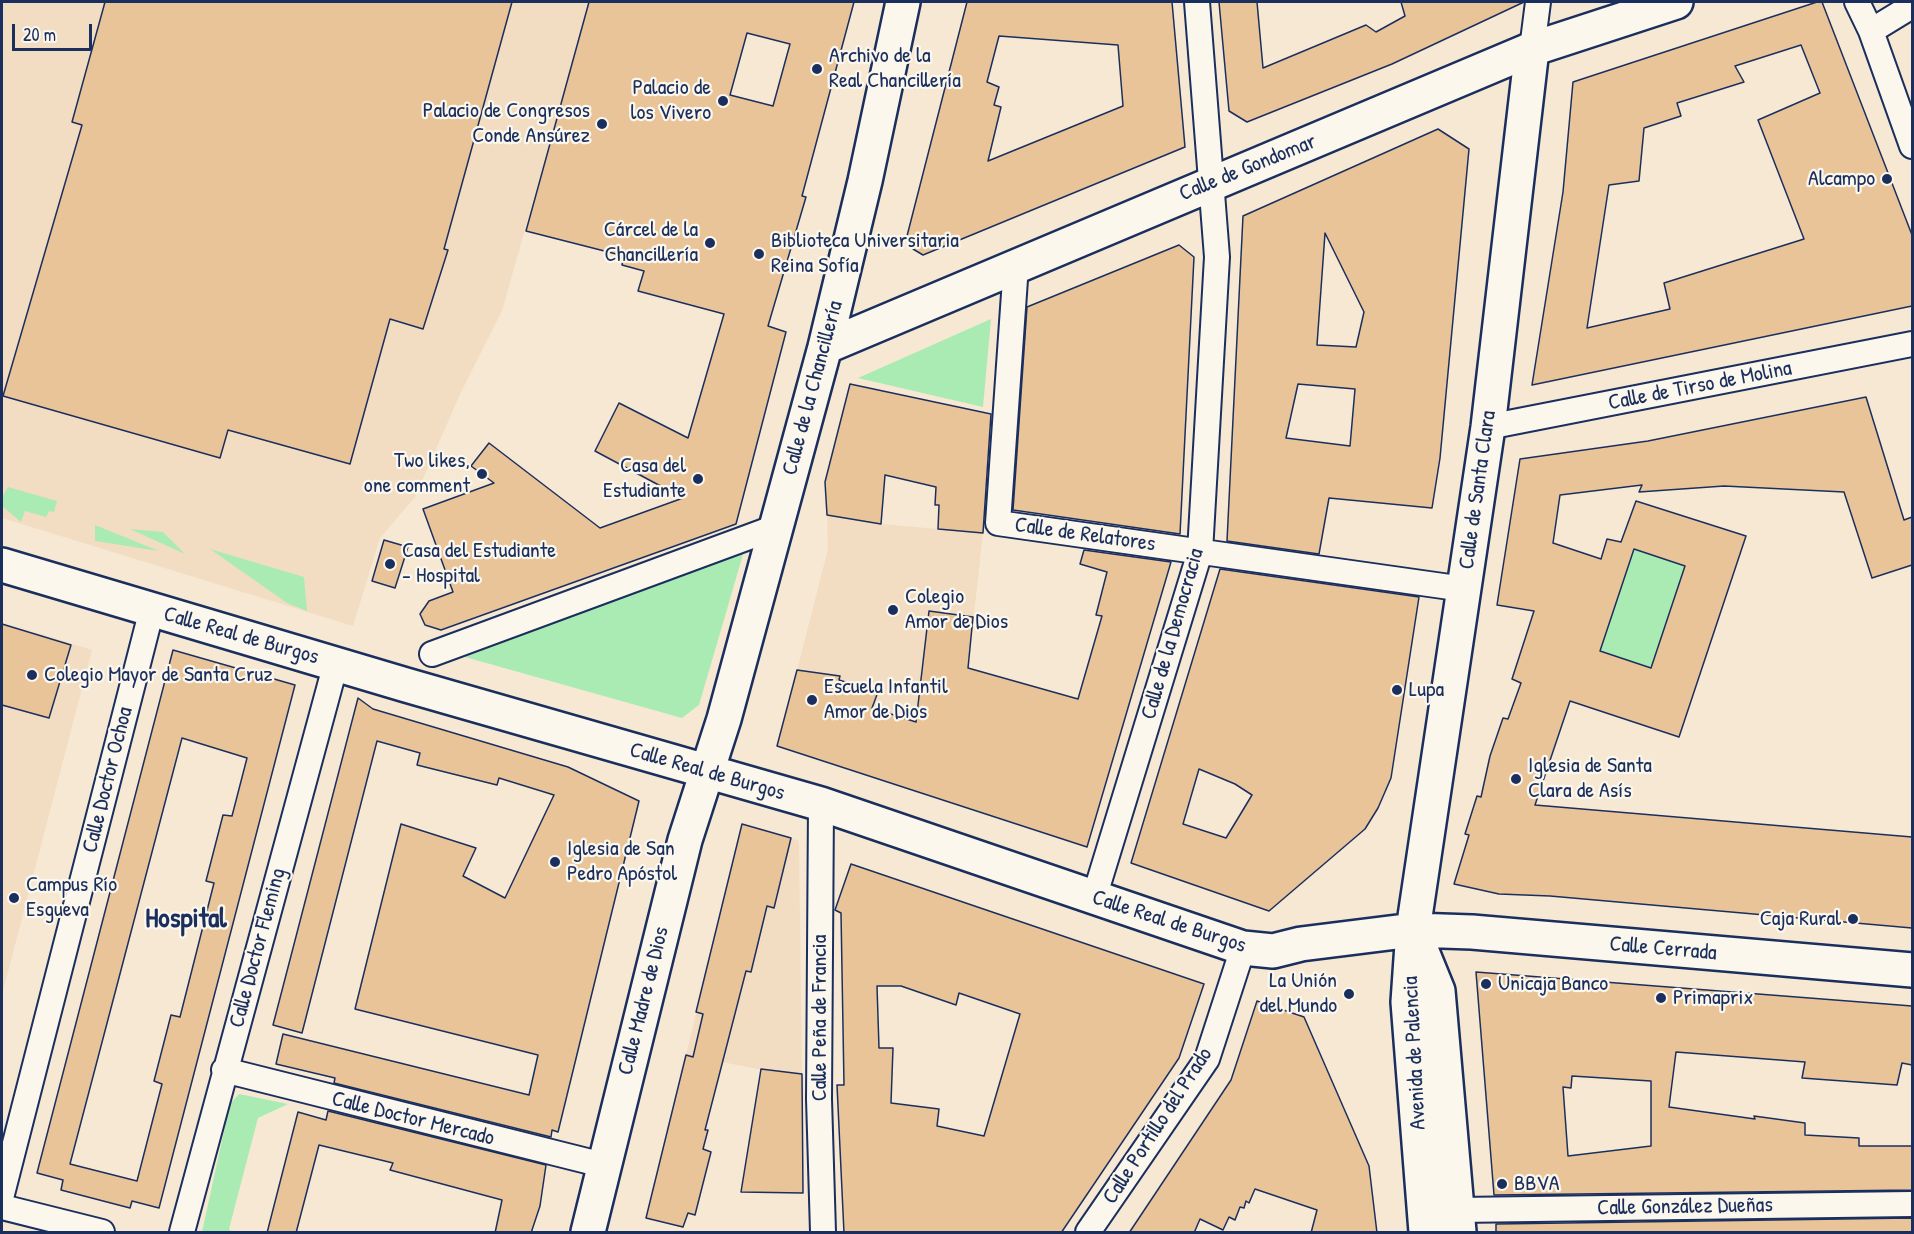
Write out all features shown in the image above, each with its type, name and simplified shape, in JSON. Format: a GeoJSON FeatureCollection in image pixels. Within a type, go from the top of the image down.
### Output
{"type":"FeatureCollection","features":[{"type":"Feature","properties":{"kind":"main road","name":"Calle de la Chancillería"},"geometry":{"type":"LineString","coordinates":[[707,771],[724,718],[825,347],[865,181],[903,2]]}},
{"type":"Feature","properties":{"kind":"main road","name":"Calle de Gondomar"},"geometry":{"type":"LineString","coordinates":[[825,347],[1532,49],[1676,2]]}},
{"type":"Feature","properties":{"kind":"main road","name":"Calle de Santa Clara"},"geometry":{"type":"LineString","coordinates":[[1413,930],[1488,427],[1532,49]]}},
{"type":"Feature","properties":{"kind":"main road","name":"Calle Real de Burgos"},"geometry":{"type":"LineString","coordinates":[[2,565],[821,804],[1243,948],[1273,951],[1301,944],[1413,930]]}},
{"type":"Feature","properties":{"kind":"main road","name":"Calle Madre de Dios"},"geometry":{"type":"LineString","coordinates":[[588,1233],[685,840],[707,771]]}},
{"type":"Feature","properties":{"kind":"main road","name":"Calle Cerrada"},"geometry":{"type":"LineString","coordinates":[[1413,930],[1472,932],[1912,970]]}},
{"type":"Feature","properties":{"kind":"main road","name":"Avenida de Palencia"},"geometry":{"type":"LineString","coordinates":[[1413,930],[1438,991],[1459,1221]]}},
{"type":"Feature","properties":{"kind":"main road","name":"Avenida de Palencia"},"geometry":{"type":"LineString","coordinates":[[1413,930],[1408,1002],[1426,1233]]}},
{"type":"Feature","properties":{"kind":"street","name":"Calle de la Democracia"},"geometry":{"type":"LineString","coordinates":[[1094,898],[1200,552],[1217,257],[1197,2]]}},
{"type":"Feature","properties":{"kind":"street"},"geometry":{"type":"LineString","coordinates":[[1532,49],[1538,2]]}},
{"type":"Feature","properties":{"kind":"street"},"geometry":{"type":"LineString","coordinates":[[1857,2],[1912,146]]}},
{"type":"Feature","properties":{"kind":"street"},"geometry":{"type":"LineString","coordinates":[[1870,31],[1912,6]]}},
{"type":"Feature","properties":{"kind":"street","name":"Calle de Relatores"},"geometry":{"type":"LineString","coordinates":[[1016,265],[998,523],[1464,589]]}},
{"type":"Feature","properties":{"kind":"street","name":"Calle de Tirso de Molina"},"geometry":{"type":"LineString","coordinates":[[1488,427],[1912,344]]}},
{"type":"Feature","properties":{"kind":"street"},"geometry":{"type":"LineString","coordinates":[[432,654],[776,527]]}},
{"type":"Feature","properties":{"kind":"street","name":"Calle Doctor Ochoa"},"geometry":{"type":"LineString","coordinates":[[2,1194],[152,609]]}},
{"type":"Feature","properties":{"kind":"street","name":"Calle Doctor Fleming"},"geometry":{"type":"LineString","coordinates":[[182,1233],[336,663]]}},
{"type":"Feature","properties":{"kind":"street","name":"Calle Peña de Francia"},"geometry":{"type":"LineString","coordinates":[[821,804],[819,1099],[823,1233]]}},
{"type":"Feature","properties":{"kind":"street","name":"Calle Portillo del Prado"},"geometry":{"type":"LineString","coordinates":[[1088,1233],[1207,1059],[1243,948]]}},
{"type":"Feature","properties":{"kind":"street","name":"Calle Doctor Mercado"},"geometry":{"type":"LineString","coordinates":[[225,1070],[603,1165]]}},
{"type":"Feature","properties":{"kind":"street","name":"Calle González Dueñas"},"geometry":{"type":"LineString","coordinates":[[1459,1221],[1912,1204]]}},
{"type":"Feature","properties":{"kind":"street"},"geometry":{"type":"LineString","coordinates":[[2,1207],[102,1233]]}},
{"type":"Feature","properties":{"kind":"shaded area"},"geometry":{"type":"Polygon","coordinates":[[[2,2],[589,2],[502,311],[461,392],[415,497],[380,538],[353,626],[2,518],[2,2]]]}},
{"type":"Feature","properties":{"kind":"shaded area","name":"Colegio Amor de Dios"},"geometry":{"type":"Polygon","coordinates":[[[827,515],[881,524],[983,533],[953,802],[778,745],[828,549],[827,515]]]}},
{"type":"Feature","properties":{"kind":"shaded area","name":"Campus Río Esgueva"},"geometry":{"type":"Polygon","coordinates":[[[2,622],[92,650],[2,995],[2,705],[49,718],[71,645],[2,622]]]}},
{"type":"Feature","properties":{"kind":"shaded area"},"geometry":{"type":"Polygon","coordinates":[[[742,824],[799,841],[802,1074],[783,1074],[686,1055],[742,824]]]}},
{"type":"Feature","properties":{"kind":"green space"},"geometry":{"type":"Polygon","coordinates":[[[991,319],[983,407],[858,378],[991,319]]]}},
{"type":"Feature","properties":{"kind":"green space"},"geometry":{"type":"Polygon","coordinates":[[[8,487],[57,501],[54,512],[49,511],[46,517],[25,511],[21,522],[2,506],[2,497],[8,487]]]}},
{"type":"Feature","properties":{"kind":"green space"},"geometry":{"type":"Polygon","coordinates":[[[95,525],[159,551],[95,541],[95,525]]]}},
{"type":"Feature","properties":{"kind":"green space"},"geometry":{"type":"Polygon","coordinates":[[[130,529],[163,532],[185,554],[130,529]]]}},
{"type":"Feature","properties":{"kind":"green space"},"geometry":{"type":"Polygon","coordinates":[[[210,549],[304,577],[307,611],[287,603],[210,549]]]}},
{"type":"Feature","properties":{"kind":"green space"},"geometry":{"type":"Polygon","coordinates":[[[1634,549],[1685,566],[1651,668],[1600,651],[1634,549]]]}},
{"type":"Feature","properties":{"kind":"green space"},"geometry":{"type":"Polygon","coordinates":[[[744,551],[699,705],[682,718],[465,657],[744,551]]]}},
{"type":"Feature","properties":{"kind":"green space"},"geometry":{"type":"Polygon","coordinates":[[[239,1094],[288,1104],[258,1118],[229,1229],[232,1232],[202,1232],[230,1104],[239,1094]]]}},
{"type":"Feature","properties":{"kind":"building"},"geometry":{"type":"Polygon","coordinates":[[[105,2],[512,2],[444,249],[448,250],[423,329],[390,319],[350,464],[228,430],[220,458],[3,396],[82,125],[72,122],[105,2]]]}},
{"type":"Feature","properties":{"kind":"building"},"geometry":{"type":"Polygon","coordinates":[[[589,2],[854,2],[802,196],[806,197],[768,326],[786,332],[736,524],[441,630],[425,625],[420,614],[429,601],[453,592],[423,509],[494,483],[471,466],[489,443],[600,528],[683,498],[595,451],[619,403],[688,438],[724,314],[638,291],[644,271],[622,265],[624,256],[526,231],[589,2]],[[747,33],[730,95],[773,106],[790,44],[747,33]]]}},
{"type":"Feature","properties":{"kind":"building"},"geometry":{"type":"Polygon","coordinates":[[[967,2],[1172,2],[1185,147],[923,255],[913,249],[907,236],[967,2]],[[999,36],[987,82],[999,87],[994,105],[1001,107],[988,161],[1123,106],[1118,45],[999,36]]]}},
{"type":"Feature","properties":{"kind":"building"},"geometry":{"type":"Polygon","coordinates":[[[1219,2],[1257,2],[1263,68],[1366,25],[1376,32],[1405,16],[1401,2],[1524,2],[1392,64],[1247,122],[1229,111],[1219,2]]]}},
{"type":"Feature","properties":{"kind":"building"},"geometry":{"type":"Polygon","coordinates":[[[1822,2],[1912,235],[1912,306],[1532,385],[1563,192],[1573,82],[1822,2]],[[1801,45],[1735,66],[1744,82],[1677,103],[1681,116],[1644,128],[1639,181],[1609,185],[1587,328],[1670,309],[1664,283],[1804,239],[1758,120],[1820,93],[1801,45]]]}},
{"type":"Feature","properties":{"kind":"building"},"geometry":{"type":"Polygon","coordinates":[[[1438,129],[1469,149],[1440,458],[1432,508],[1329,498],[1319,554],[1227,541],[1243,216],[1438,129]],[[1325,233],[1317,345],[1356,347],[1364,312],[1325,233]],[[1298,384],[1286,438],[1350,446],[1355,389],[1298,384]]]}},
{"type":"Feature","properties":{"kind":"building"},"geometry":{"type":"Polygon","coordinates":[[[1179,245],[1194,257],[1180,534],[1013,510],[1027,307],[1179,245]]]}},
{"type":"Feature","properties":{"kind":"building"},"geometry":{"type":"Polygon","coordinates":[[[850,384],[991,414],[983,533],[938,529],[939,505],[935,505],[936,487],[885,475],[881,524],[827,515],[825,482],[850,384]]]}},
{"type":"Feature","properties":{"kind":"building"},"geometry":{"type":"Polygon","coordinates":[[[1866,397],[1904,520],[1912,517],[1912,565],[1872,578],[1844,492],[1724,486],[1639,492],[1642,485],[1560,495],[1553,543],[1601,559],[1607,539],[1621,542],[1636,501],[1746,536],[1679,737],[1570,701],[1535,805],[1912,837],[1912,928],[1550,896],[1499,894],[1454,884],[1469,835],[1465,834],[1477,796],[1481,797],[1490,756],[1503,718],[1508,719],[1521,683],[1512,679],[1534,611],[1497,605],[1520,459],[1648,441],[1866,397]],[[1634,549],[1600,651],[1651,668],[1685,566],[1634,549]]]}},
{"type":"Feature","properties":{"kind":"building","name":"Casa del Estudiante - Hospital"},"geometry":{"type":"Polygon","coordinates":[[[384,540],[408,547],[395,588],[372,581],[384,540]]]}},
{"type":"Feature","properties":{"kind":"building"},"geometry":{"type":"Polygon","coordinates":[[[1084,550],[1171,562],[1087,847],[777,746],[797,670],[840,676],[839,680],[878,692],[872,708],[916,722],[929,611],[973,617],[968,668],[1078,699],[1102,616],[1096,615],[1107,572],[1080,564],[1084,550]]]}},
{"type":"Feature","properties":{"kind":"building"},"geometry":{"type":"Polygon","coordinates":[[[1220,569],[1419,597],[1391,778],[1378,808],[1365,829],[1269,911],[1131,863],[1220,569]],[[1199,769],[1183,824],[1226,838],[1252,795],[1235,784],[1199,769]]]}},
{"type":"Feature","properties":{"kind":"building","name":"Colegio Mayor de Santa Cruz"},"geometry":{"type":"Polygon","coordinates":[[[2,624],[71,645],[49,718],[2,705],[2,624]]]}},
{"type":"Feature","properties":{"kind":"building"},"geometry":{"type":"Polygon","coordinates":[[[173,650],[295,685],[159,1208],[132,1201],[130,1208],[61,1190],[63,1180],[37,1173],[173,650]],[[182,738],[70,1164],[137,1181],[162,1084],[154,1081],[171,1015],[180,1017],[214,883],[206,881],[223,815],[232,816],[247,758],[182,738]]]}},
{"type":"Feature","properties":{"kind":"building"},"geometry":{"type":"Polygon","coordinates":[[[358,698],[373,709],[568,767],[639,801],[558,1132],[552,1130],[551,1137],[334,1083],[335,1078],[276,1064],[283,1034],[529,1095],[538,1055],[355,1009],[401,824],[476,848],[463,876],[505,898],[554,795],[499,778],[497,785],[417,765],[420,753],[377,741],[302,1033],[273,1025],[358,698]]]}},
{"type":"Feature","properties":{"kind":"building"},"geometry":{"type":"Polygon","coordinates":[[[742,824],[791,838],[774,908],[767,906],[751,972],[746,971],[705,1130],[708,1130],[703,1149],[711,1152],[695,1215],[688,1213],[683,1227],[646,1218],[686,1055],[693,1057],[703,1014],[696,1012],[742,824]]]}},
{"type":"Feature","properties":{"kind":"building"},"geometry":{"type":"Polygon","coordinates":[[[851,864],[1204,984],[1179,1058],[1061,1233],[844,1233],[837,1085],[844,1085],[841,913],[835,910],[851,864]],[[877,986],[879,1048],[893,1048],[891,1103],[939,1109],[937,1126],[984,1136],[1020,1014],[959,993],[956,1005],[901,986],[877,986]]]}},
{"type":"Feature","properties":{"kind":"building"},"geometry":{"type":"Polygon","coordinates":[[[1476,972],[1912,1006],[1912,1065],[1902,1063],[1897,1085],[1802,1078],[1805,1062],[1676,1052],[1669,1107],[1755,1119],[1754,1116],[1805,1123],[1805,1135],[1859,1138],[1859,1146],[1912,1146],[1912,1190],[1494,1195],[1476,972]],[[1572,1076],[1571,1088],[1563,1087],[1568,1156],[1651,1146],[1651,1081],[1572,1076]]]}},
{"type":"Feature","properties":{"kind":"building"},"geometry":{"type":"Polygon","coordinates":[[[1257,1001],[1304,1017],[1369,1166],[1377,1233],[1311,1233],[1317,1210],[1255,1189],[1249,1203],[1246,1201],[1244,1208],[1240,1207],[1235,1220],[1229,1217],[1223,1230],[1200,1219],[1194,1233],[1129,1233],[1231,1080],[1257,1001]]]}},
{"type":"Feature","properties":{"kind":"building"},"geometry":{"type":"Polygon","coordinates":[[[761,1069],[802,1074],[803,1193],[741,1192],[761,1069]]]}},
{"type":"Feature","properties":{"kind":"building"},"geometry":{"type":"Polygon","coordinates":[[[328,1111],[546,1165],[540,1206],[531,1233],[495,1233],[502,1200],[390,1170],[393,1163],[319,1145],[296,1233],[267,1233],[298,1112],[326,1120],[328,1111]]]}},
{"type":"Feature","properties":{"kind":"building"},"geometry":{"type":"Polygon","coordinates":[[[1912,1218],[1912,1233],[1496,1233],[1496,1224],[1912,1218]]]}},
{"type":"Feature","properties":{"kind":"place","name":"Archivo de la Real Chancillería"},"geometry":{"type":"Point","coordinates":[817,69]}},
{"type":"Feature","properties":{"kind":"place","name":"Palacio de los Vivero"},"geometry":{"type":"Point","coordinates":[723,101]}},
{"type":"Feature","properties":{"kind":"place","name":"Palacio de Congresos Conde Ansúrez"},"geometry":{"type":"Point","coordinates":[602,124]}},
{"type":"Feature","properties":{"kind":"place","name":"Alcampo"},"geometry":{"type":"Point","coordinates":[1887,179]}},
{"type":"Feature","properties":{"kind":"place","name":"Cárcel de la Chancillería"},"geometry":{"type":"Point","coordinates":[710,243]}},
{"type":"Feature","properties":{"kind":"place","name":"Biblioteca Universitaria Reina Sofía"},"geometry":{"type":"Point","coordinates":[759,254]}},
{"type":"Feature","properties":{"kind":"place","name":"Two likes, one comment"},"geometry":{"type":"Point","coordinates":[482,474]}},
{"type":"Feature","properties":{"kind":"place","name":"Casa del Estudiante"},"geometry":{"type":"Point","coordinates":[698,479]}},
{"type":"Feature","properties":{"kind":"place","name":"Casa del Estudiante - Hospital"},"geometry":{"type":"Point","coordinates":[390,564]}},
{"type":"Feature","properties":{"kind":"place","name":"Colegio Amor de Dios"},"geometry":{"type":"Point","coordinates":[893,610]}},
{"type":"Feature","properties":{"kind":"place","name":"Colegio Mayor de Santa Cruz"},"geometry":{"type":"Point","coordinates":[32,675]}},
{"type":"Feature","properties":{"kind":"place","name":"Lupa"},"geometry":{"type":"Point","coordinates":[1397,690]}},
{"type":"Feature","properties":{"kind":"place","name":"Escuela Infantil Amor de Dios"},"geometry":{"type":"Point","coordinates":[812,700]}},
{"type":"Feature","properties":{"kind":"place","name":"Iglesia de Santa Clara de Asís"},"geometry":{"type":"Point","coordinates":[1516,779]}},
{"type":"Feature","properties":{"kind":"place","name":"Iglesia de San Pedro Apóstol"},"geometry":{"type":"Point","coordinates":[555,862]}},
{"type":"Feature","properties":{"kind":"place","name":"Campus Río Esgueva"},"geometry":{"type":"Point","coordinates":[14,898]}},
{"type":"Feature","properties":{"kind":"place","name":"Caja Rural"},"geometry":{"type":"Point","coordinates":[1853,919]}},
{"type":"Feature","properties":{"kind":"place","name":"Unicaja Banco"},"geometry":{"type":"Point","coordinates":[1486,984]}},
{"type":"Feature","properties":{"kind":"place","name":"La Unión del Mundo"},"geometry":{"type":"Point","coordinates":[1349,994]}},
{"type":"Feature","properties":{"kind":"place","name":"Primaprix"},"geometry":{"type":"Point","coordinates":[1661,998]}},
{"type":"Feature","properties":{"kind":"place","name":"BBVA"},"geometry":{"type":"Point","coordinates":[1502,1184]}},
{"type":"Feature","properties":{"kind":"district","name":"Hospital"},"geometry":{"type":"Point","coordinates":[186,920]}}]}
